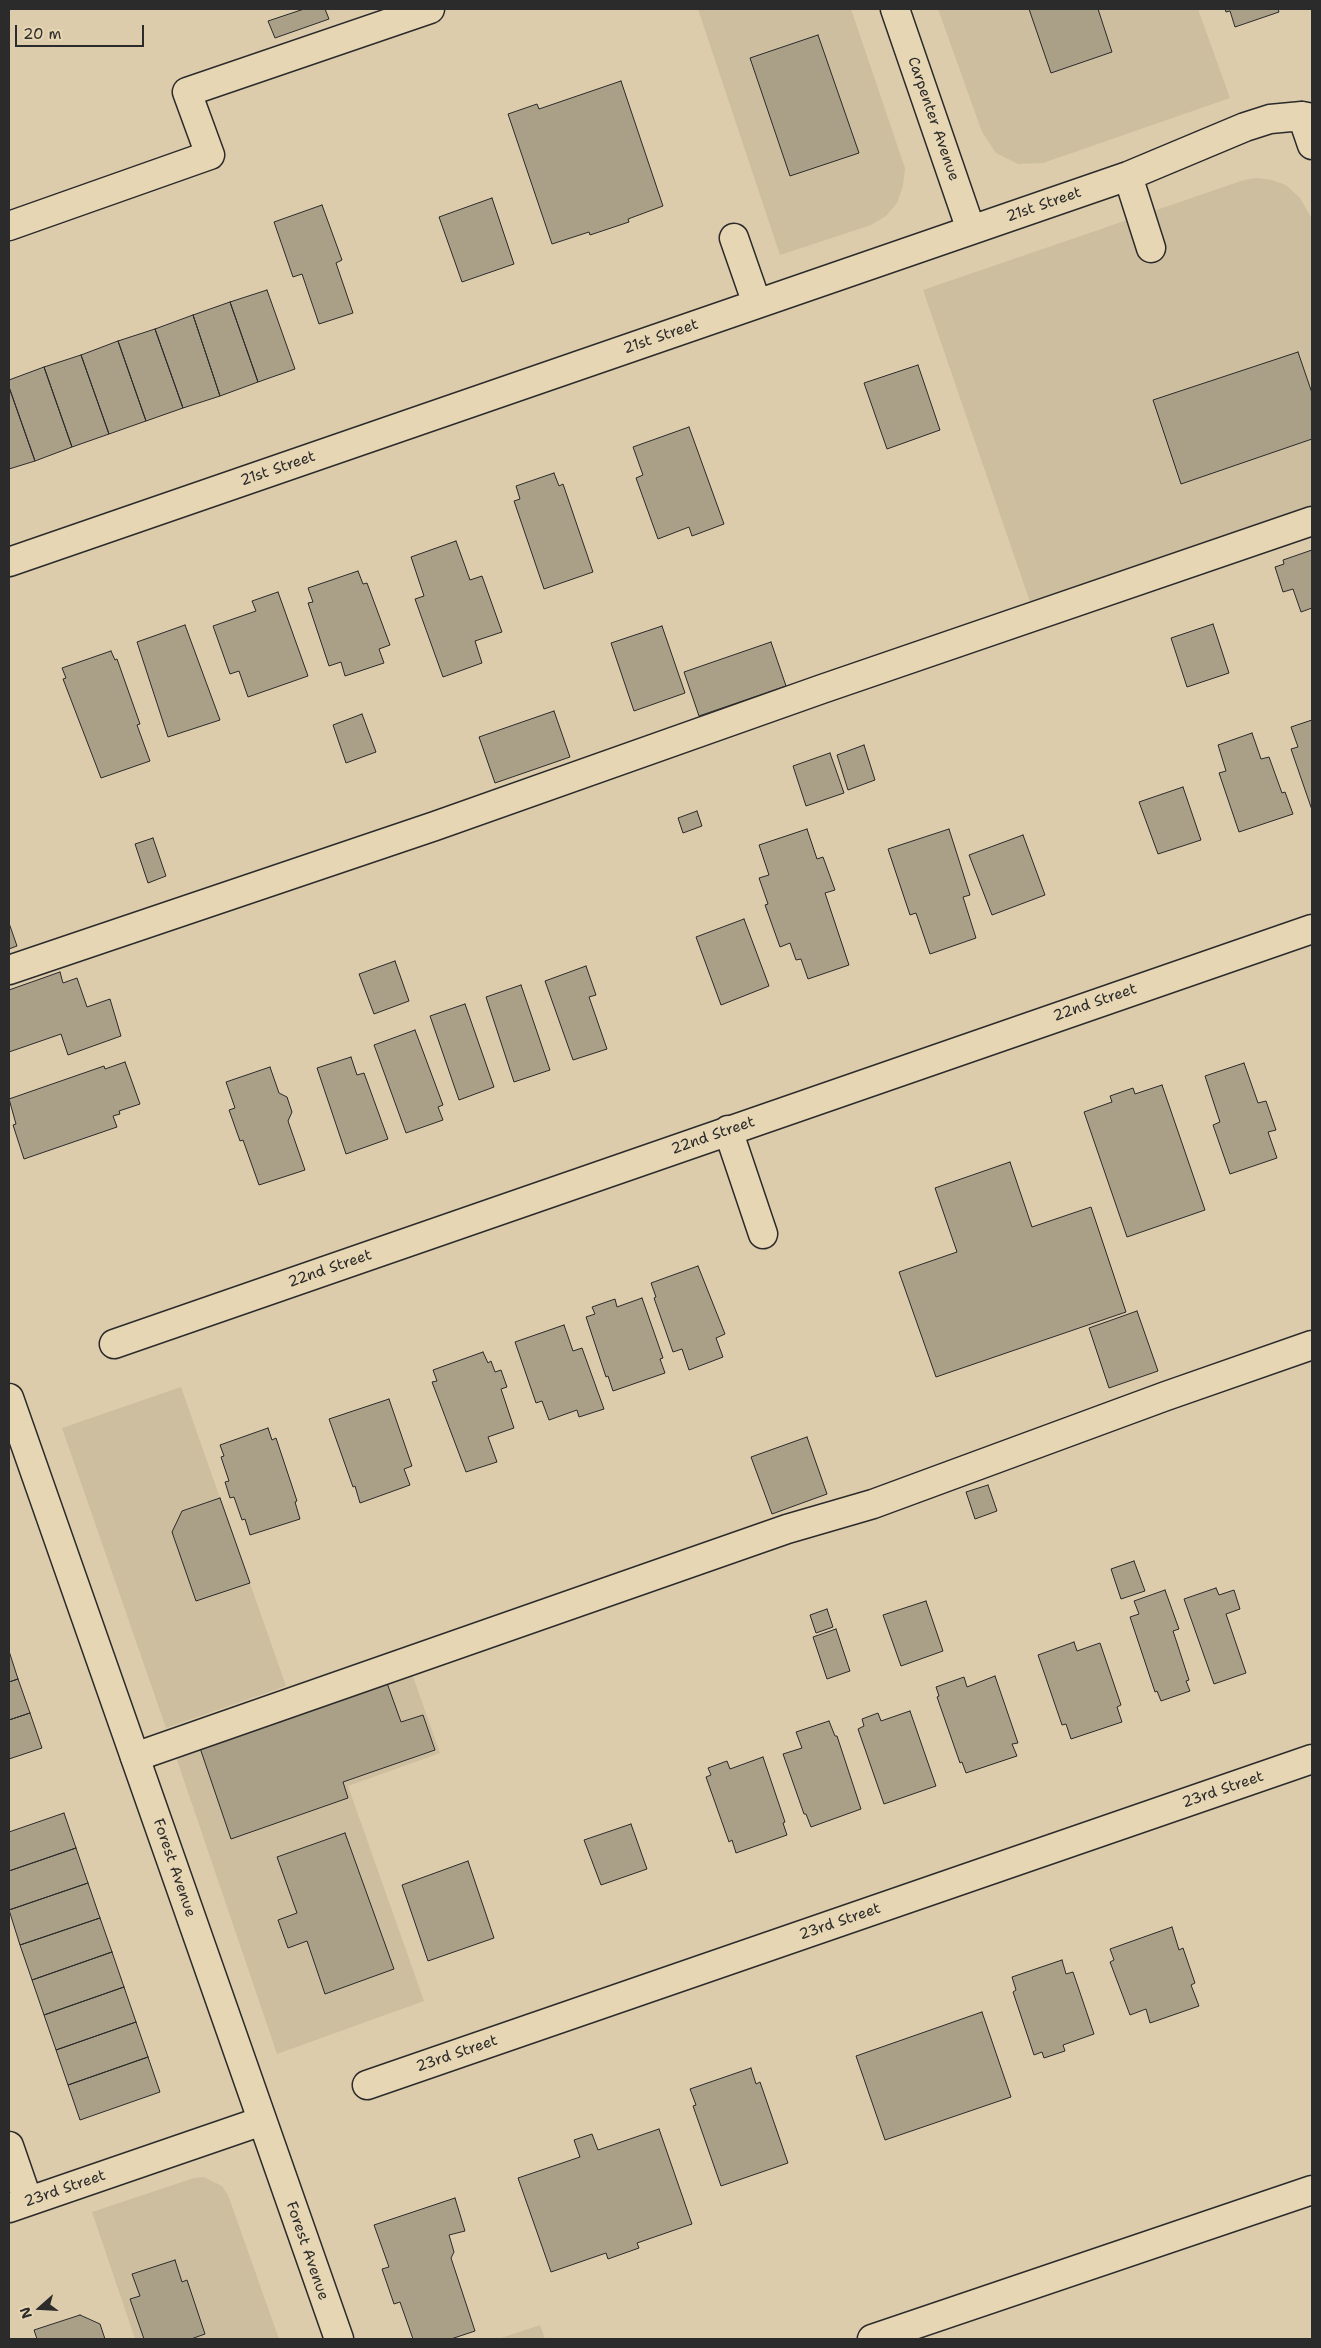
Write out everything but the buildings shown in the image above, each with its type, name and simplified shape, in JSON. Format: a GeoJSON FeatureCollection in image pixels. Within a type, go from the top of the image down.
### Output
{"type":"FeatureCollection","features":[{"type":"Feature","properties":{"kind":"street"},"geometry":{"type":"LineString","coordinates":[[9,226],[210,155],[187,92],[430,9]]}},
{"type":"Feature","properties":{"kind":"street","name":"Carpenter Avenue"},"geometry":{"type":"LineString","coordinates":[[894,9],[971,230]]}},
{"type":"Feature","properties":{"kind":"street"},"geometry":{"type":"LineString","coordinates":[[1307,117],[1312,145]]}},
{"type":"Feature","properties":{"kind":"street","name":"21st Street"},"geometry":{"type":"LineString","coordinates":[[9,562],[1128,176],[1245,127],[1270,119],[1307,117]]}},
{"type":"Feature","properties":{"kind":"street"},"geometry":{"type":"LineString","coordinates":[[1128,176],[1151,248]]}},
{"type":"Feature","properties":{"kind":"street"},"geometry":{"type":"LineString","coordinates":[[734,238],[757,304]]}},
{"type":"Feature","properties":{"kind":"street"},"geometry":{"type":"LineString","coordinates":[[9,970],[435,826],[822,689],[1312,521]]}},
{"type":"Feature","properties":{"kind":"street","name":"22nd Street"},"geometry":{"type":"LineString","coordinates":[[114,1344],[1312,929]]}},
{"type":"Feature","properties":{"kind":"street"},"geometry":{"type":"LineString","coordinates":[[728,1130],[764,1234]]}},
{"type":"Feature","properties":{"kind":"street"},"geometry":{"type":"LineString","coordinates":[[135,1757],[787,1529],[873,1504],[1166,1396],[1312,1345]]}},
{"type":"Feature","properties":{"kind":"street","name":"Forest Avenue"},"geometry":{"type":"LineString","coordinates":[[9,1398],[339,2339]]}},
{"type":"Feature","properties":{"kind":"street","name":"23rd Street"},"geometry":{"type":"LineString","coordinates":[[367,2084],[1312,1759]]}},
{"type":"Feature","properties":{"kind":"street","name":"23rd Street"},"geometry":{"type":"LineString","coordinates":[[18,2205],[262,2121]]}},
{"type":"Feature","properties":{"kind":"street"},"geometry":{"type":"LineString","coordinates":[[9,2146],[18,2205]]}},
{"type":"Feature","properties":{"kind":"street"},"geometry":{"type":"LineString","coordinates":[[872,2339],[1312,2190]]}},
{"type":"Feature","properties":{"kind":"shaded area"},"geometry":{"type":"Polygon","coordinates":[[[698,9],[851,9],[905,168],[903,186],[897,203],[886,216],[871,225],[780,255],[698,9]]]}},
{"type":"Feature","properties":{"kind":"shaded area"},"geometry":{"type":"Polygon","coordinates":[[[938,9],[1198,9],[1230,98],[1043,163],[1018,164],[996,153],[982,132],[938,9]]]}},
{"type":"Feature","properties":{"kind":"shaded area"},"geometry":{"type":"Polygon","coordinates":[[[1257,178],[1272,180],[1286,185],[1300,198],[1312,219],[1312,509],[1031,605],[923,290],[1244,180],[1257,178]]]}},
{"type":"Feature","properties":{"kind":"shaded area"},"geometry":{"type":"Polygon","coordinates":[[[181,1387],[286,1686],[166,1728],[62,1428],[181,1387]]]}},
{"type":"Feature","properties":{"kind":"shaded area"},"geometry":{"type":"Polygon","coordinates":[[[411,1671],[440,1753],[348,1786],[424,2001],[277,2054],[175,1754],[411,1671]]]}},
{"type":"Feature","properties":{"kind":"shaded area"},"geometry":{"type":"Polygon","coordinates":[[[204,2177],[222,2186],[228,2195],[279,2339],[135,2339],[92,2212],[194,2178],[204,2177]]]}},
{"type":"Feature","properties":{"kind":"shaded area"},"geometry":{"type":"Polygon","coordinates":[[[540,2325],[545,2339],[498,2339],[540,2325]]]}}]}
